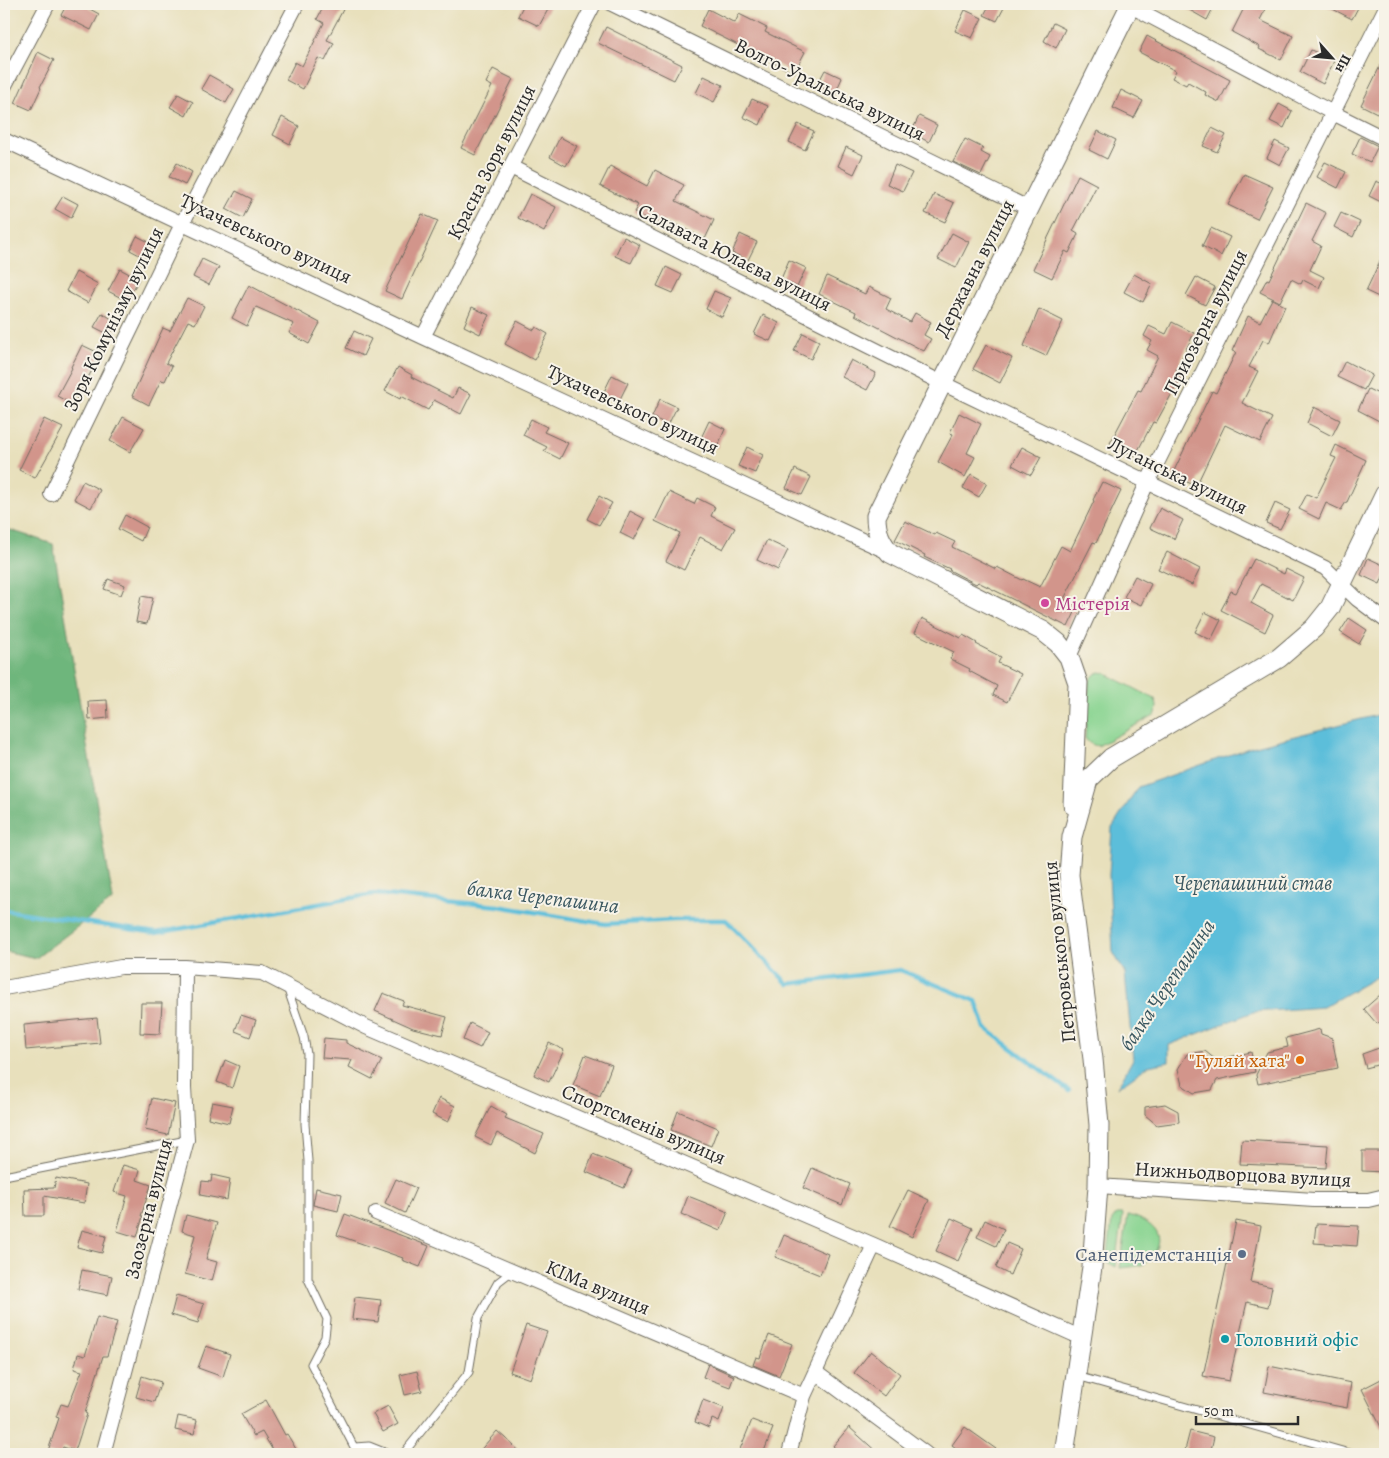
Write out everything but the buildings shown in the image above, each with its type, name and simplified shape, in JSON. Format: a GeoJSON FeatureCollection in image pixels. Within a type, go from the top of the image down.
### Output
{"type":"FeatureCollection","features":[{"type":"Feature","properties":{"kind":"main road","name":"Державна вулиця"},"geometry":{"type":"LineString","coordinates":[[890,553],[878,534],[876,516],[1030,209],[1129,4]]}},
{"type":"Feature","properties":{"kind":"main road","name":"Петровського вулиця"},"geometry":{"type":"LineString","coordinates":[[1064,1454],[1092,1267],[1098,1186],[1098,1125],[1094,1069],[1069,875],[1072,836],[1088,780],[1110,758],[1278,658],[1314,628],[1330,608],[1385,494]]}},
{"type":"Feature","properties":{"kind":"main road","name":"Тухачевського вулиця"},"geometry":{"type":"LineString","coordinates":[[890,553],[1043,631],[1058,643],[1069,657],[1078,683],[1072,836]]}},
{"type":"Feature","properties":{"kind":"street"},"geometry":{"type":"LineString","coordinates":[[4,87],[48,4]]}},
{"type":"Feature","properties":{"kind":"street","name":"Зоря Комунізму вулиця"},"geometry":{"type":"LineString","coordinates":[[51,494],[182,224],[297,4]]}},
{"type":"Feature","properties":{"kind":"street","name":"Красна Зоря вулиця"},"geometry":{"type":"LineString","coordinates":[[423,338],[594,4]]}},
{"type":"Feature","properties":{"kind":"street","name":"Волго-Уральська вулиця"},"geometry":{"type":"LineString","coordinates":[[612,4],[1030,209]]}},
{"type":"Feature","properties":{"kind":"street"},"geometry":{"type":"LineString","coordinates":[[1129,4],[1385,139]]}},
{"type":"Feature","properties":{"kind":"street","name":"Приозерна вулиця"},"geometry":{"type":"LineString","coordinates":[[1069,657],[1147,483],[1385,9]]}},
{"type":"Feature","properties":{"kind":"street","name":"Тухачевського вулиця"},"geometry":{"type":"LineString","coordinates":[[4,140],[423,338],[890,553]]}},
{"type":"Feature","properties":{"kind":"street","name":"Салавата Юлаєва вулиця"},"geometry":{"type":"LineString","coordinates":[[511,167],[942,383]]}},
{"type":"Feature","properties":{"kind":"street","name":"Луганська вулиця"},"geometry":{"type":"LineString","coordinates":[[942,383],[1325,568],[1357,599],[1385,620]]}},
{"type":"Feature","properties":{"kind":"street","name":"Спортсменів вулиця"},"geometry":{"type":"LineString","coordinates":[[4,988],[121,967],[185,967],[262,973],[366,1027],[874,1245],[1082,1338]]}},
{"type":"Feature","properties":{"kind":"street","name":"Заозерна вулиця"},"geometry":{"type":"LineString","coordinates":[[103,1454],[187,1140],[184,1088],[185,967]]}},
{"type":"Feature","properties":{"kind":"street","name":"Нижньодворцова вулиця"},"geometry":{"type":"LineString","coordinates":[[1098,1186],[1314,1200],[1368,1200],[1385,1196]]}},
{"type":"Feature","properties":{"kind":"street","name":"КІМа вулиця"},"geometry":{"type":"LineString","coordinates":[[376,1213],[804,1396]]}},
{"type":"Feature","properties":{"kind":"street"},"geometry":{"type":"LineString","coordinates":[[789,1454],[804,1396],[874,1245]]}},
{"type":"Feature","properties":{"kind":"street"},"geometry":{"type":"LineString","coordinates":[[815,1372],[926,1454]]}},
{"type":"Feature","properties":{"kind":"lane"},"geometry":{"type":"LineString","coordinates":[[286,986],[304,1037],[307,1054],[305,1124],[308,1161],[308,1279],[327,1319],[325,1338],[311,1364],[354,1447],[369,1446],[389,1454]]}},
{"type":"Feature","properties":{"kind":"lane"},"geometry":{"type":"LineString","coordinates":[[4,1176],[187,1140]]}},
{"type":"Feature","properties":{"kind":"lane"},"geometry":{"type":"LineString","coordinates":[[403,1454],[469,1372],[478,1318],[498,1282],[511,1272]]}},
{"type":"Feature","properties":{"kind":"lane"},"geometry":{"type":"LineString","coordinates":[[1077,1376],[1353,1454]]}},
{"type":"Feature","properties":{"kind":"green space"},"geometry":{"type":"Polygon","coordinates":[[[4,528],[53,544],[113,900],[36,958],[4,951],[4,528]]]}},
{"type":"Feature","properties":{"kind":"green space"},"geometry":{"type":"Polygon","coordinates":[[[1100,672],[1155,699],[1157,706],[1156,714],[1098,746],[1090,744],[1085,738],[1089,684],[1093,676],[1100,672]]]}},
{"type":"Feature","properties":{"kind":"green space"},"geometry":{"type":"Polygon","coordinates":[[[1117,1214],[1123,1214],[1116,1267],[1107,1262],[1112,1220],[1117,1214]]]}},
{"type":"Feature","properties":{"kind":"green space"},"geometry":{"type":"Polygon","coordinates":[[[1128,1215],[1147,1223],[1153,1228],[1159,1238],[1158,1245],[1152,1257],[1144,1264],[1120,1268],[1128,1215]]]}},
{"type":"Feature","properties":{"kind":"water","name":"Черепашиний став"},"geometry":{"type":"Polygon","coordinates":[[[1385,713],[1385,972],[1323,1007],[1253,1012],[1169,1045],[1169,1062],[1148,1066],[1117,1088],[1133,1059],[1125,973],[1113,952],[1109,875],[1112,828],[1138,787],[1252,747],[1385,713]]]}},
{"type":"Feature","properties":{"kind":"waterway","name":"балка Черепашина"},"geometry":{"type":"LineString","coordinates":[[4,910],[156,933],[374,894],[498,906],[605,924],[674,920],[726,920],[788,984],[900,970],[976,1001],[985,1028],[1069,1091]]}},
{"type":"Feature","properties":{"kind":"place","name":"Містерія"},"geometry":{"type":"Point","coordinates":[1045,603]}},
{"type":"Feature","properties":{"kind":"place","name":"\"Гуляй хата\""},"geometry":{"type":"Point","coordinates":[1300,1060]}},
{"type":"Feature","properties":{"kind":"place","name":"Санепідемстанція"},"geometry":{"type":"Point","coordinates":[1242,1254]}},
{"type":"Feature","properties":{"kind":"place","name":"Головний офіс"},"geometry":{"type":"Point","coordinates":[1225,1339]}}]}
